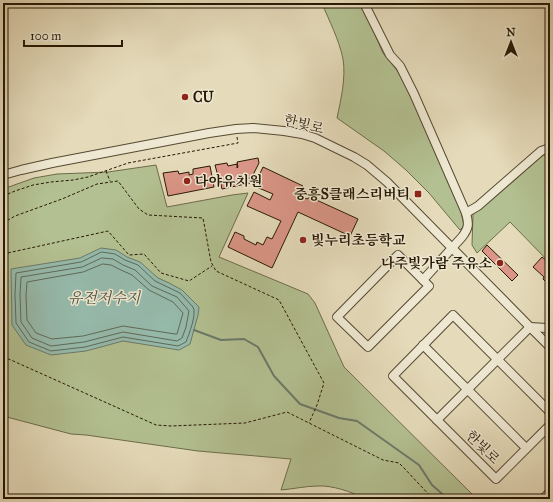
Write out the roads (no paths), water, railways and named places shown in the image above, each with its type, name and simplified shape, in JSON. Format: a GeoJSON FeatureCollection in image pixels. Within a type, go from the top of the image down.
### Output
{"type":"FeatureCollection","features":[{"type":"Feature","properties":{"kind":"street"},"geometry":{"type":"LineString","coordinates":[[364,3],[390,55],[400,66],[414,94],[466,213],[468,221],[467,231],[423,280]]}},
{"type":"Feature","properties":{"kind":"street","name":"한빛로"},"geometry":{"type":"LineString","coordinates":[[3,175],[52,163],[236,129],[266,129],[302,134],[315,138],[354,157],[367,165],[387,182],[550,346]]}},
{"type":"Feature","properties":{"kind":"street"},"geometry":{"type":"LineString","coordinates":[[466,213],[478,206],[541,151],[550,148]]}},
{"type":"Feature","properties":{"kind":"street"},"geometry":{"type":"LineString","coordinates":[[398,255],[423,280],[429,286],[368,347],[337,317],[398,255]]}},
{"type":"Feature","properties":{"kind":"street","name":"한빛로"},"geometry":{"type":"LineString","coordinates":[[550,412],[453,315],[393,376],[496,479],[550,425]]}},
{"type":"Feature","properties":{"kind":"street"},"geometry":{"type":"LineString","coordinates":[[437,420],[530,327],[547,328],[550,325]]}},
{"type":"Feature","properties":{"kind":"street"},"geometry":{"type":"LineString","coordinates":[[423,345],[526,448]]}},
{"type":"Feature","properties":{"kind":"street"},"geometry":{"type":"LineString","coordinates":[[543,499],[550,492]]}},
{"type":"Feature","properties":{"kind":"water","name":"유전저수지"},"geometry":{"type":"Polygon","coordinates":[[[101,248],[116,250],[127,257],[140,262],[158,278],[182,290],[199,307],[190,344],[179,350],[123,341],[86,351],[51,355],[26,345],[12,325],[11,269],[80,258],[101,248]]]}},
{"type":"Feature","properties":{"kind":"waterway"},"geometry":{"type":"LineString","coordinates":[[194,330],[221,340],[244,339],[258,347],[274,376],[300,404],[339,418],[357,421],[419,465],[432,485],[448,499]]}},
{"type":"Feature","properties":{"kind":"place","name":"CU"},"geometry":{"type":"Point","coordinates":[185,97]}},
{"type":"Feature","properties":{"kind":"place","name":"다야유치원"},"geometry":{"type":"Point","coordinates":[187,181]}},
{"type":"Feature","properties":{"kind":"place","name":"중흥S클래스리버티"},"geometry":{"type":"Point","coordinates":[418,194]}},
{"type":"Feature","properties":{"kind":"place","name":"빛누리초등학교"},"geometry":{"type":"Point","coordinates":[303,240]}},
{"type":"Feature","properties":{"kind":"place","name":"나주빛가람 주유소"},"geometry":{"type":"Point","coordinates":[500,263]}}]}
